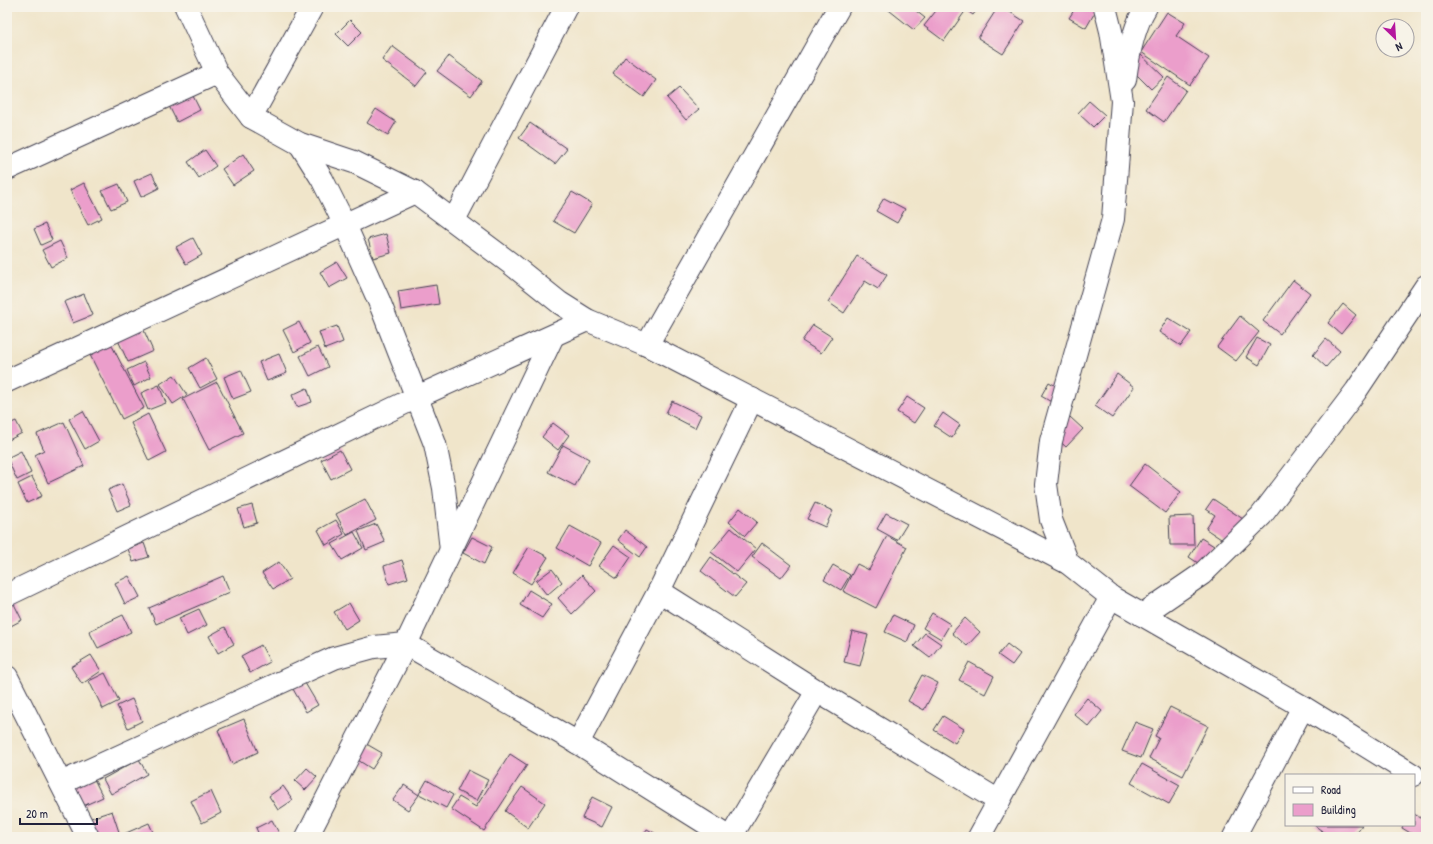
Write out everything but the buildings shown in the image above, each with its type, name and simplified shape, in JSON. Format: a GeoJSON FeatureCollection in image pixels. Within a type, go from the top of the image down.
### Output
{"type":"FeatureCollection","features":[{"type":"Feature","properties":{"kind":"street"},"geometry":{"type":"LineString","coordinates":[[186,7],[217,73],[251,117],[300,144],[354,162],[415,192],[510,262],[560,303],[587,320],[647,345],[1068,563],[1111,597],[1303,707],[1412,774]]}},
{"type":"Feature","properties":{"kind":"street"},"geometry":{"type":"LineString","coordinates":[[251,117],[312,7]]}},
{"type":"Feature","properties":{"kind":"street"},"geometry":{"type":"LineString","coordinates":[[454,220],[566,7]]}},
{"type":"Feature","properties":{"kind":"street"},"geometry":{"type":"LineString","coordinates":[[647,345],[839,7]]}},
{"type":"Feature","properties":{"kind":"street"},"geometry":{"type":"LineString","coordinates":[[1105,7],[1112,31],[1122,101]]}},
{"type":"Feature","properties":{"kind":"street"},"geometry":{"type":"LineString","coordinates":[[1068,563],[1051,520],[1046,484],[1050,448],[1113,219],[1122,101],[1127,61],[1139,17],[1146,7]]}},
{"type":"Feature","properties":{"kind":"street"},"geometry":{"type":"LineString","coordinates":[[7,169],[217,73]]}},
{"type":"Feature","properties":{"kind":"street"},"geometry":{"type":"LineString","coordinates":[[300,144],[322,179],[345,225],[379,301],[435,444],[444,488],[451,550]]}},
{"type":"Feature","properties":{"kind":"street"},"geometry":{"type":"LineString","coordinates":[[7,381],[415,192]]}},
{"type":"Feature","properties":{"kind":"street"},"geometry":{"type":"LineString","coordinates":[[1142,615],[1202,574],[1260,516],[1356,392],[1426,286]]}},
{"type":"Feature","properties":{"kind":"street"},"geometry":{"type":"LineString","coordinates":[[7,595],[417,396],[587,320]]}},
{"type":"Feature","properties":{"kind":"street"},"geometry":{"type":"LineString","coordinates":[[307,837],[406,644],[553,336]]}},
{"type":"Feature","properties":{"kind":"street"},"geometry":{"type":"LineString","coordinates":[[578,743],[659,591],[752,399]]}},
{"type":"Feature","properties":{"kind":"street"},"geometry":{"type":"LineString","coordinates":[[659,591],[817,690],[999,801]]}},
{"type":"Feature","properties":{"kind":"street"},"geometry":{"type":"LineString","coordinates":[[979,837],[1111,597]]}},
{"type":"Feature","properties":{"kind":"street"},"geometry":{"type":"LineString","coordinates":[[61,784],[334,658],[374,647],[406,644],[578,743],[728,837]]}},
{"type":"Feature","properties":{"kind":"street"},"geometry":{"type":"LineString","coordinates":[[7,677],[88,837]]}},
{"type":"Feature","properties":{"kind":"street"},"geometry":{"type":"LineString","coordinates":[[731,837],[817,690]]}},
{"type":"Feature","properties":{"kind":"street"},"geometry":{"type":"LineString","coordinates":[[1234,837],[1303,707]]}},
{"type":"Feature","properties":{"kind":"street"},"geometry":{"type":"LineString","coordinates":[[1415,776],[1426,783]]}}]}
